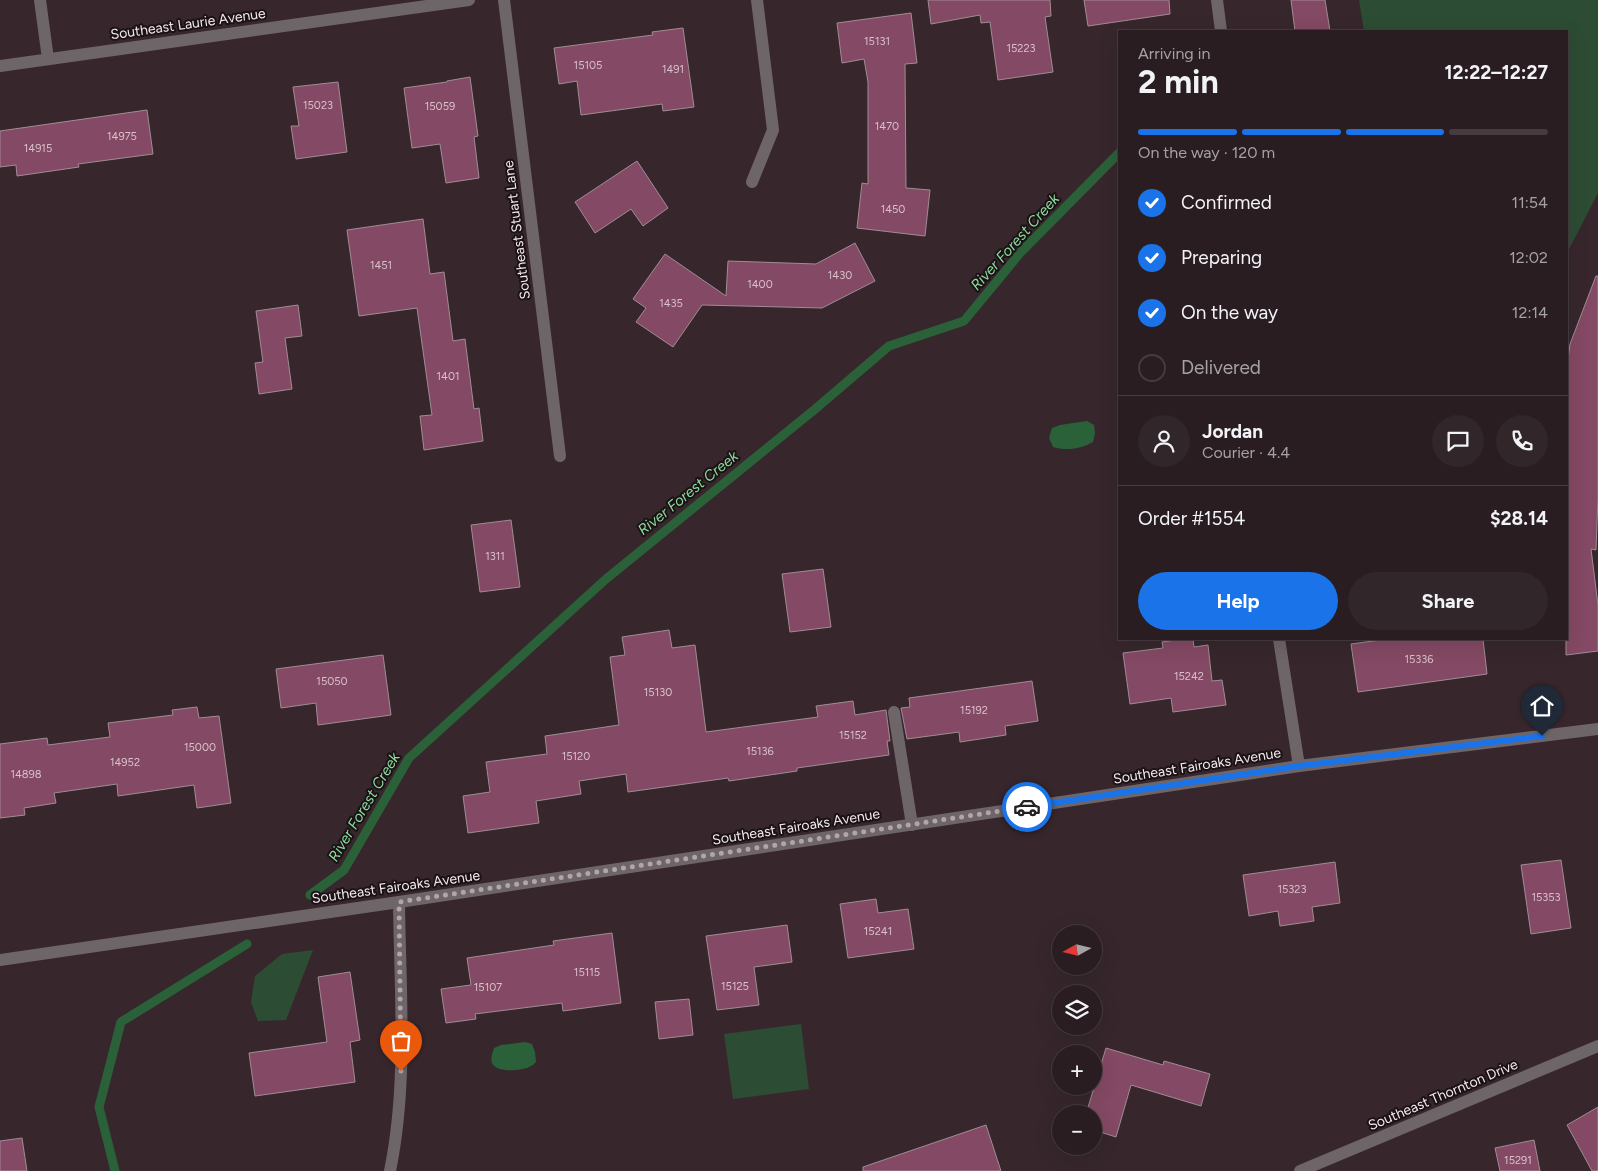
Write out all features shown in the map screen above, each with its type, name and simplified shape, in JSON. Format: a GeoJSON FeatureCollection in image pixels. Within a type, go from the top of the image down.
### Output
{"type":"FeatureCollection","features":[{"type":"Feature","properties":{"kind":"street"},"geometry":{"type":"LineString","coordinates":[[40,0],[48,59]]}},
{"type":"Feature","properties":{"kind":"street","name":"Southeast Laurie Avenue"},"geometry":{"type":"LineString","coordinates":[[0,66],[469,0]]}},
{"type":"Feature","properties":{"kind":"street","name":"Southeast Stuart Lane"},"geometry":{"type":"LineString","coordinates":[[504,0],[560,456]]}},
{"type":"Feature","properties":{"kind":"street"},"geometry":{"type":"LineString","coordinates":[[752,182],[773,130],[757,0]]}},
{"type":"Feature","properties":{"kind":"street"},"geometry":{"type":"LineString","coordinates":[[1217,0],[1221,30]]}},
{"type":"Feature","properties":{"kind":"street"},"geometry":{"type":"LineString","coordinates":[[1280,640],[1299,766]]}},
{"type":"Feature","properties":{"kind":"street"},"geometry":{"type":"LineString","coordinates":[[894,712],[912,825]]}},
{"type":"Feature","properties":{"kind":"street","name":"Southeast Fairoaks Avenue"},"geometry":{"type":"LineString","coordinates":[[0,960],[399,902],[1299,766],[1598,728]]}},
{"type":"Feature","properties":{"kind":"street"},"geometry":{"type":"LineString","coordinates":[[390,1171],[396,1140],[401,1071],[399,902]]}},
{"type":"Feature","properties":{"kind":"street","name":"Southeast Thornton Drive"},"geometry":{"type":"LineString","coordinates":[[1300,1171],[1598,1046]]}},
{"type":"Feature","properties":{"kind":"shaded area"},"geometry":{"type":"Polygon","coordinates":[[[1359,0],[1598,0],[1598,193],[1568,251],[1568,30],[1364,30],[1359,0]]]}},
{"type":"Feature","properties":{"kind":"shaded area"},"geometry":{"type":"Polygon","coordinates":[[[1087,421],[1094,425],[1093,442],[1073,449],[1053,447],[1049,438],[1052,428],[1087,421]]]}},
{"type":"Feature","properties":{"kind":"shaded area"},"geometry":{"type":"Polygon","coordinates":[[[313,950],[286,1020],[258,1021],[251,1002],[255,976],[282,954],[313,950]]]}},
{"type":"Feature","properties":{"kind":"shaded area"},"geometry":{"type":"Polygon","coordinates":[[[801,1024],[809,1089],[733,1099],[724,1034],[801,1024]]]}},
{"type":"Feature","properties":{"kind":"shaded area"},"geometry":{"type":"Polygon","coordinates":[[[525,1042],[532,1044],[535,1052],[536,1062],[532,1066],[503,1070],[494,1066],[491,1057],[494,1048],[501,1045],[525,1042]]]}},
{"type":"Feature","properties":{"kind":"building"},"geometry":{"type":"Polygon","coordinates":[[[928,0],[1050,0],[1051,16],[1045,17],[1053,72],[998,80],[990,22],[981,23],[980,15],[931,24],[928,0]]]}},
{"type":"Feature","properties":{"kind":"building"},"geometry":{"type":"Polygon","coordinates":[[[1084,0],[1169,0],[1170,14],[1088,26],[1084,0]]]}},
{"type":"Feature","properties":{"kind":"building"},"geometry":{"type":"Polygon","coordinates":[[[1291,0],[1325,0],[1330,30],[1295,30],[1291,0]]]}},
{"type":"Feature","properties":{"kind":"building"},"geometry":{"type":"Polygon","coordinates":[[[911,13],[917,63],[905,64],[906,188],[930,190],[925,236],[857,228],[862,183],[868,184],[868,82],[864,59],[842,63],[837,23],[911,13]]]}},
{"type":"Feature","properties":{"kind":"building"},"geometry":{"type":"Polygon","coordinates":[[[683,28],[694,107],[663,111],[662,104],[581,115],[577,81],[559,84],[554,48],[653,35],[652,32],[683,28]]]}},
{"type":"Feature","properties":{"kind":"building"},"geometry":{"type":"Polygon","coordinates":[[[470,77],[478,136],[474,137],[479,178],[446,183],[440,144],[412,148],[404,88],[470,77]]]}},
{"type":"Feature","properties":{"kind":"building"},"geometry":{"type":"Polygon","coordinates":[[[338,82],[347,152],[296,159],[291,126],[299,126],[293,87],[338,82]]]}},
{"type":"Feature","properties":{"kind":"building"},"geometry":{"type":"Polygon","coordinates":[[[147,110],[153,154],[78,164],[79,167],[17,176],[16,165],[0,167],[0,131],[147,110]]]}},
{"type":"Feature","properties":{"kind":"building"},"geometry":{"type":"Polygon","coordinates":[[[637,161],[668,208],[643,226],[631,209],[595,233],[575,202],[637,161]]]}},
{"type":"Feature","properties":{"kind":"building"},"geometry":{"type":"Polygon","coordinates":[[[423,219],[430,274],[444,272],[453,341],[465,339],[474,409],[479,408],[483,441],[424,450],[420,416],[432,415],[417,308],[359,316],[347,230],[423,219]]]}},
{"type":"Feature","properties":{"kind":"building"},"geometry":{"type":"Polygon","coordinates":[[[855,243],[875,281],[822,308],[702,305],[673,347],[636,322],[646,308],[633,299],[665,254],[726,296],[728,261],[816,264],[855,243]]]}},
{"type":"Feature","properties":{"kind":"building"},"geometry":{"type":"Polygon","coordinates":[[[1596,276],[1598,276],[1598,497],[1596,550],[1591,549],[1598,605],[1598,651],[1566,655],[1566,640],[1568,640],[1568,360],[1570,344],[1596,276]]]}},
{"type":"Feature","properties":{"kind":"building"},"geometry":{"type":"Polygon","coordinates":[[[298,305],[302,336],[285,338],[292,389],[259,394],[255,363],[263,362],[256,311],[298,305]]]}},
{"type":"Feature","properties":{"kind":"building"},"geometry":{"type":"Polygon","coordinates":[[[511,520],[520,587],[480,592],[471,525],[511,520]]]}},
{"type":"Feature","properties":{"kind":"building"},"geometry":{"type":"Polygon","coordinates":[[[823,569],[831,627],[790,632],[782,574],[823,569]]]}},
{"type":"Feature","properties":{"kind":"building"},"geometry":{"type":"Polygon","coordinates":[[[669,630],[672,648],[695,645],[706,732],[818,717],[816,706],[853,701],[855,715],[886,710],[890,741],[887,741],[889,755],[797,768],[797,771],[729,781],[728,778],[628,792],[626,774],[579,781],[581,794],[536,801],[539,823],[468,833],[463,796],[490,792],[486,762],[547,754],[545,736],[619,725],[610,657],[625,655],[622,637],[669,630]]]}},
{"type":"Feature","properties":{"kind":"building"},"geometry":{"type":"Polygon","coordinates":[[[1193,640],[1194,647],[1208,645],[1212,681],[1222,680],[1226,705],[1173,712],[1171,698],[1130,704],[1123,653],[1163,648],[1162,642],[1193,640]]]}},
{"type":"Feature","properties":{"kind":"building"},"geometry":{"type":"Polygon","coordinates":[[[1381,640],[1483,640],[1487,674],[1358,692],[1351,644],[1381,640]]]}},
{"type":"Feature","properties":{"kind":"building"},"geometry":{"type":"Polygon","coordinates":[[[383,655],[391,715],[318,725],[316,703],[281,708],[276,669],[383,655]]]}},
{"type":"Feature","properties":{"kind":"building"},"geometry":{"type":"Polygon","coordinates":[[[1032,681],[1038,721],[1005,726],[1006,735],[960,742],[959,732],[907,739],[901,708],[910,707],[909,698],[1032,681]]]}},
{"type":"Feature","properties":{"kind":"building"},"geometry":{"type":"Polygon","coordinates":[[[197,707],[199,718],[219,716],[231,803],[197,808],[194,785],[118,796],[117,784],[54,793],[56,803],[24,808],[25,815],[0,818],[0,744],[47,738],[48,745],[110,737],[108,723],[173,715],[172,710],[197,707]]]}},
{"type":"Feature","properties":{"kind":"building"},"geometry":{"type":"Polygon","coordinates":[[[1561,860],[1571,928],[1531,934],[1521,865],[1561,860]]]}},
{"type":"Feature","properties":{"kind":"building"},"geometry":{"type":"Polygon","coordinates":[[[1335,862],[1340,903],[1312,907],[1314,921],[1280,926],[1278,911],[1249,916],[1243,875],[1335,862]]]}},
{"type":"Feature","properties":{"kind":"building"},"geometry":{"type":"Polygon","coordinates":[[[876,899],[878,913],[908,909],[914,949],[848,958],[840,904],[876,899]]]}},
{"type":"Feature","properties":{"kind":"building"},"geometry":{"type":"Polygon","coordinates":[[[787,925],[792,962],[754,967],[759,1005],[717,1010],[706,936],[787,925]]]}},
{"type":"Feature","properties":{"kind":"building"},"geometry":{"type":"Polygon","coordinates":[[[612,933],[621,1003],[563,1011],[562,1003],[475,1014],[476,1019],[446,1023],[441,989],[471,985],[467,958],[554,945],[553,941],[612,933]]]}},
{"type":"Feature","properties":{"kind":"building"},"geometry":{"type":"Polygon","coordinates":[[[350,972],[360,1040],[350,1042],[355,1082],[255,1096],[249,1053],[327,1042],[318,977],[350,972]]]}},
{"type":"Feature","properties":{"kind":"building"},"geometry":{"type":"Polygon","coordinates":[[[689,999],[693,1035],[659,1039],[655,1002],[689,999]]]}},
{"type":"Feature","properties":{"kind":"building"},"geometry":{"type":"Polygon","coordinates":[[[1106,1048],[1163,1065],[1164,1061],[1210,1074],[1201,1106],[1131,1085],[1116,1137],[1102,1133],[1102,1105],[1089,1105],[1092,1095],[1102,1095],[1102,1061],[1106,1048]]]}},
{"type":"Feature","properties":{"kind":"building"},"geometry":{"type":"Polygon","coordinates":[[[1598,1107],[1598,1171],[1592,1171],[1567,1125],[1598,1107]]]}},
{"type":"Feature","properties":{"kind":"building"},"geometry":{"type":"Polygon","coordinates":[[[986,1125],[1001,1171],[863,1171],[863,1167],[986,1125]]]}},
{"type":"Feature","properties":{"kind":"building"},"geometry":{"type":"Polygon","coordinates":[[[22,1138],[27,1171],[0,1171],[0,1141],[22,1138]]]}},
{"type":"Feature","properties":{"kind":"building"},"geometry":{"type":"Polygon","coordinates":[[[1534,1140],[1540,1171],[1500,1171],[1495,1148],[1534,1140]]]}},
{"type":"Feature","properties":{"kind":"waterway","name":"River Forest Creek"},"geometry":{"type":"LineString","coordinates":[[310,895],[344,870],[409,758],[606,579],[814,410],[889,346],[964,321],[1021,252],[1118,154]]}},
{"type":"Feature","properties":{"kind":"waterway","name":"River Forest Creek"},"geometry":{"type":"LineString","coordinates":[[115,1171],[99,1107],[121,1022],[247,944]]}},
{"type":"Feature","properties":{"kind":"way so far"},"geometry":{"type":"LineString","coordinates":[[401,1071],[399,902],[1027,807]]}},
{"type":"Feature","properties":{"kind":"route"},"geometry":{"type":"LineString","coordinates":[[1027,807],[1299,766],[1542,736]]}}]}
